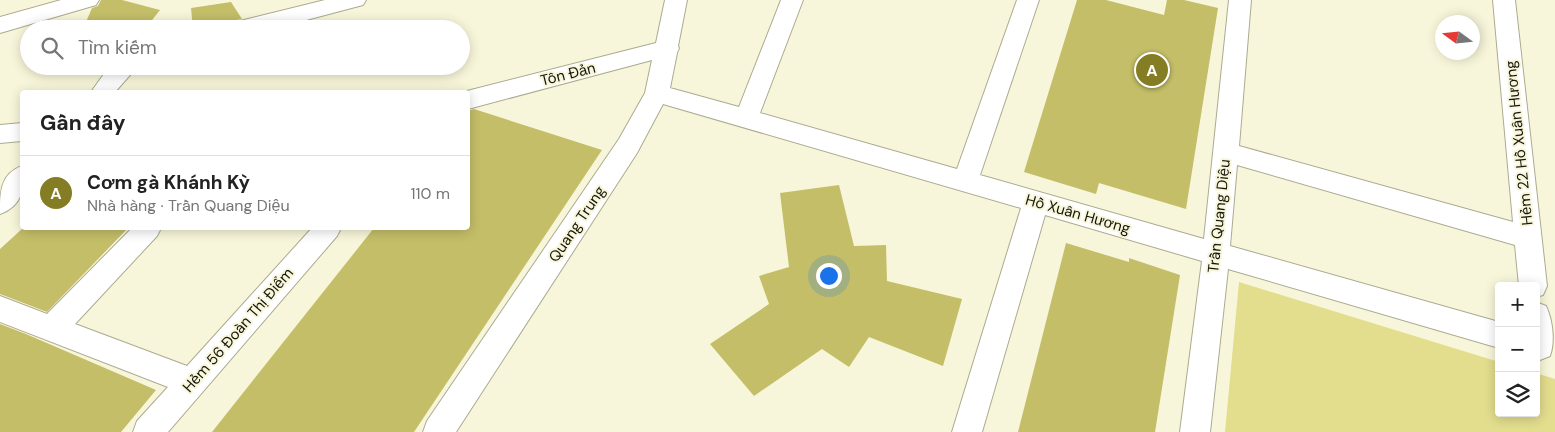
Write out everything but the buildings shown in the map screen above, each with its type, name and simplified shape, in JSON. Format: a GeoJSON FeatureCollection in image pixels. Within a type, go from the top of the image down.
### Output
{"type":"FeatureCollection","features":[{"type":"Feature","properties":{"kind":"street"},"geometry":{"type":"LineString","coordinates":[[0,25],[88,0]]}},
{"type":"Feature","properties":{"kind":"street"},"geometry":{"type":"LineString","coordinates":[[275,20],[354,0]]}},
{"type":"Feature","properties":{"kind":"street","name":"Quang Trung"},"geometry":{"type":"LineString","coordinates":[[438,432],[628,146],[657,93],[668,48],[676,0]]}},
{"type":"Feature","properties":{"kind":"street"},"geometry":{"type":"LineString","coordinates":[[746,119],[792,0]]}},
{"type":"Feature","properties":{"kind":"street"},"geometry":{"type":"LineString","coordinates":[[965,182],[1028,0]]}},
{"type":"Feature","properties":{"kind":"street","name":"Trần Quang Diệu"},"geometry":{"type":"LineString","coordinates":[[1195,432],[1216,254],[1240,0]]}},
{"type":"Feature","properties":{"kind":"street","name":"Hẻm 22 Hồ Xuân Hương"},"geometry":{"type":"LineString","coordinates":[[1504,0],[1533,282]]}},
{"type":"Feature","properties":{"kind":"street","name":"Tôn Đản"},"geometry":{"type":"LineString","coordinates":[[470,99],[668,48]]}},
{"type":"Feature","properties":{"kind":"street"},"geometry":{"type":"LineString","coordinates":[[104,90],[116,75]]}},
{"type":"Feature","properties":{"kind":"street","name":"Hồ Xuân Hương"},"geometry":{"type":"LineString","coordinates":[[657,93],[1495,334]]}},
{"type":"Feature","properties":{"kind":"street"},"geometry":{"type":"LineString","coordinates":[[0,134],[20,132]]}},
{"type":"Feature","properties":{"kind":"street"},"geometry":{"type":"LineString","coordinates":[[1226,152],[1528,237]]}},
{"type":"Feature","properties":{"kind":"street"},"geometry":{"type":"LineString","coordinates":[[0,203],[20,178]]}},
{"type":"Feature","properties":{"kind":"street"},"geometry":{"type":"LineString","coordinates":[[967,432],[1036,202]]}},
{"type":"Feature","properties":{"kind":"street"},"geometry":{"type":"LineString","coordinates":[[53,328],[146,230]]}},
{"type":"Feature","properties":{"kind":"street","name":"Hẻm 56 Đoàn Thị Điểm"},"geometry":{"type":"LineString","coordinates":[[148,432],[326,230]]}},
{"type":"Feature","properties":{"kind":"street"},"geometry":{"type":"LineString","coordinates":[[0,309],[192,382]]}},
{"type":"Feature","properties":{"kind":"street"},"geometry":{"type":"LineString","coordinates":[[1539,327],[1544,348]]}},
{"type":"Feature","properties":{"kind":"shaded area"},"geometry":{"type":"Polygon","coordinates":[[[1239,282],[1495,361],[1495,417],[1540,417],[1540,374],[1555,379],[1555,432],[1225,432],[1239,282]]]}},
{"type":"Feature","properties":{"kind":"place","name":"Cơm gà Khánh Kỳ"},"geometry":{"type":"Point","coordinates":[1152,70]}}]}
